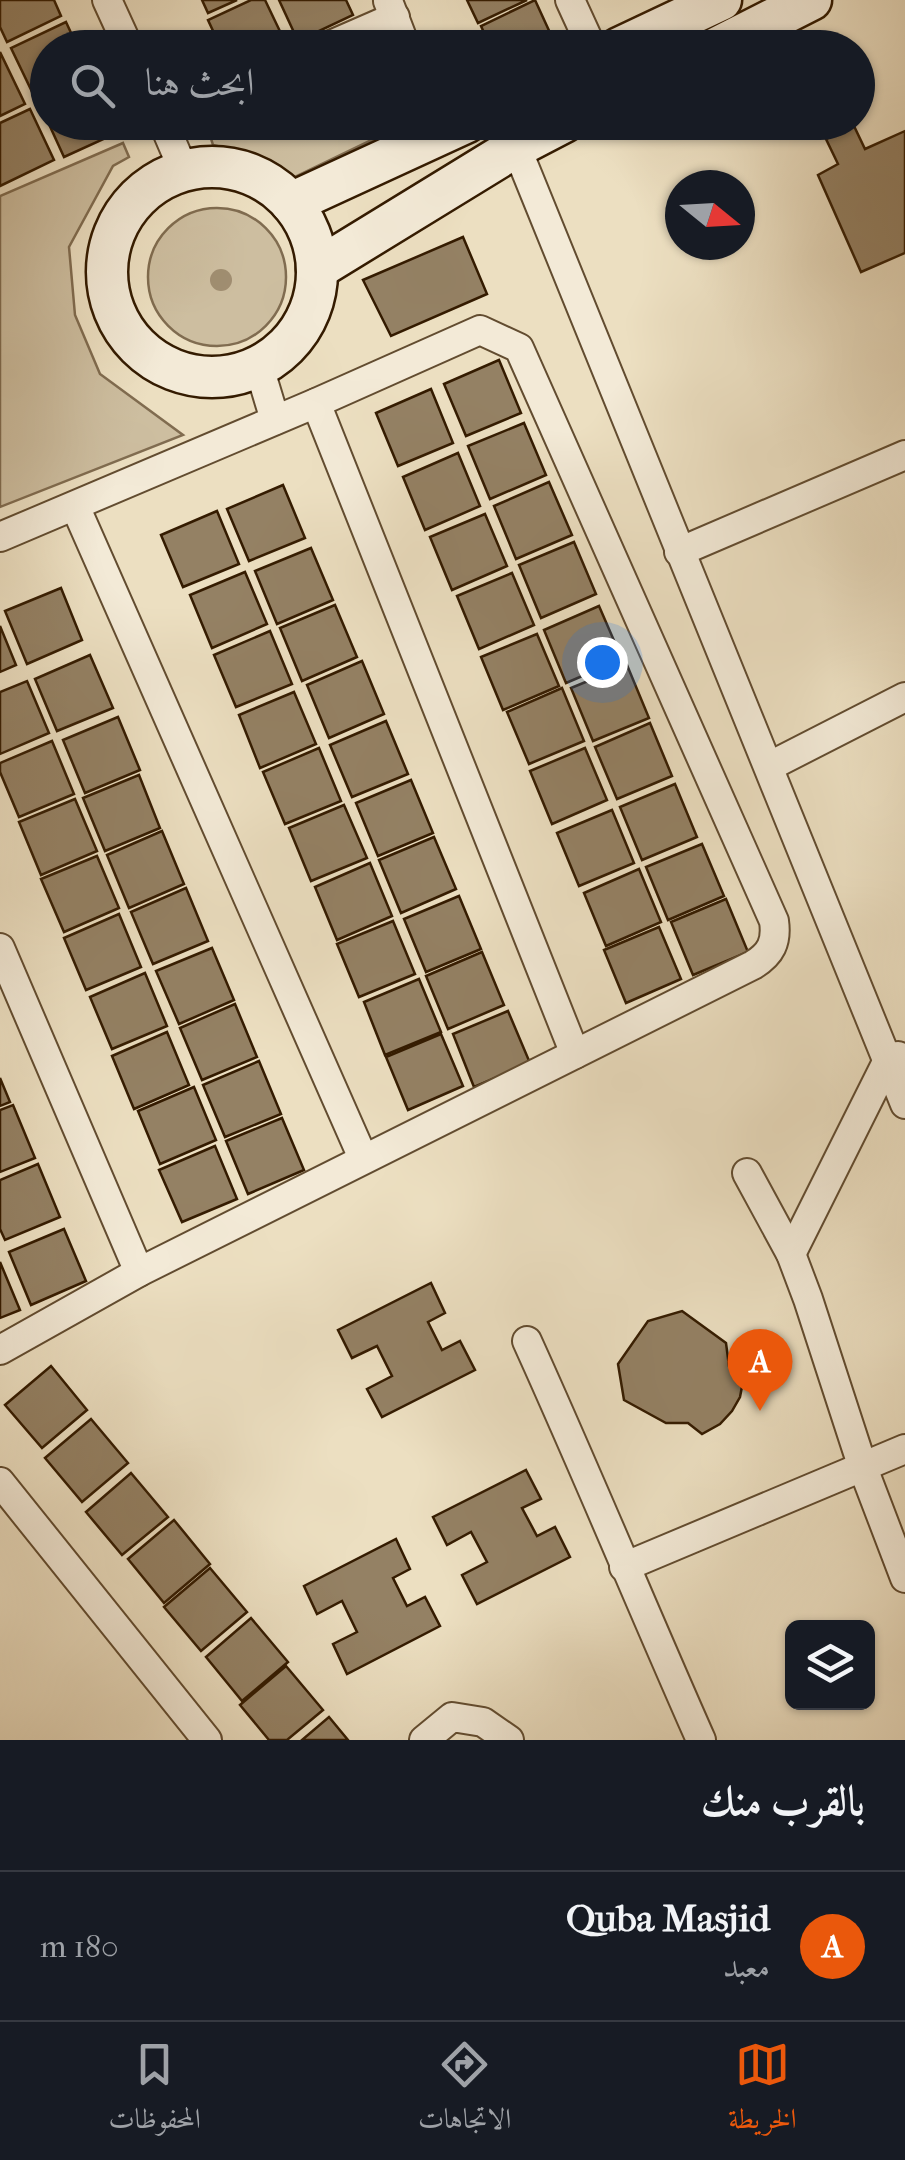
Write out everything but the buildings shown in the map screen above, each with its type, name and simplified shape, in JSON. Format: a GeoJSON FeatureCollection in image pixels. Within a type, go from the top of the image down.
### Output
{"type":"FeatureCollection","features":[{"type":"Feature","properties":{"kind":"street"},"geometry":{"type":"LineString","coordinates":[[108,0],[121,30]]}},
{"type":"Feature","properties":{"kind":"street"},"geometry":{"type":"LineString","coordinates":[[570,0],[584,30]]}},
{"type":"Feature","properties":{"kind":"street"},"geometry":{"type":"LineString","coordinates":[[657,30],[721,0]]}},
{"type":"Feature","properties":{"kind":"street"},"geometry":{"type":"LineString","coordinates":[[752,30],[811,0]]}},
{"type":"Feature","properties":{"kind":"street"},"geometry":{"type":"LineString","coordinates":[[354,30],[391,8]]}},
{"type":"Feature","properties":{"kind":"street"},"geometry":{"type":"LineString","coordinates":[[171,140],[184,171]]}},
{"type":"Feature","properties":{"kind":"street"},"geometry":{"type":"LineString","coordinates":[[291,203],[410,140]]}},
{"type":"Feature","properties":{"kind":"street"},"geometry":{"type":"LineString","coordinates":[[317,270],[502,140]]}},
{"type":"Feature","properties":{"kind":"street"},"geometry":{"type":"LineString","coordinates":[[513,140],[679,552],[770,766],[900,1050],[905,1104]]}},
{"type":"Feature","properties":{"kind":"street"},"geometry":{"type":"LineString","coordinates":[[213,167],[242,171],[269,183],[291,203],[314,246],[317,270],[314,299],[302,327],[284,350],[258,367],[225,377],[190,376],[158,363],[131,340],[114,310],[107,276],[112,241],[128,210],[153,186],[184,171],[213,167]]}},
{"type":"Feature","properties":{"kind":"street"},"geometry":{"type":"LineString","coordinates":[[0,537],[480,330],[518,348],[774,921],[776,934],[764,958],[138,1272],[0,1350]]}},
{"type":"Feature","properties":{"kind":"street"},"geometry":{"type":"LineString","coordinates":[[258,367],[276,420]]}},
{"type":"Feature","properties":{"kind":"street"},"geometry":{"type":"LineString","coordinates":[[316,403],[575,1054]]}},
{"type":"Feature","properties":{"kind":"street"},"geometry":{"type":"LineString","coordinates":[[679,552],[905,455]]}},
{"type":"Feature","properties":{"kind":"street"},"geometry":{"type":"LineString","coordinates":[[75,506],[363,1158]]}},
{"type":"Feature","properties":{"kind":"street"},"geometry":{"type":"LineString","coordinates":[[770,766],[905,698]]}},
{"type":"Feature","properties":{"kind":"street"},"geometry":{"type":"LineString","coordinates":[[0,948],[138,1272]]}},
{"type":"Feature","properties":{"kind":"street"},"geometry":{"type":"LineString","coordinates":[[791,1254],[900,1050]]}},
{"type":"Feature","properties":{"kind":"street"},"geometry":{"type":"LineString","coordinates":[[747,1173],[791,1254],[905,1578]]}},
{"type":"Feature","properties":{"kind":"street"},"geometry":{"type":"LineString","coordinates":[[526,1341],[593,1486],[624,1568],[701,1740]]}},
{"type":"Feature","properties":{"kind":"street"},"geometry":{"type":"LineString","coordinates":[[624,1568],[905,1449]]}},
{"type":"Feature","properties":{"kind":"street"},"geometry":{"type":"LineString","coordinates":[[0,1482],[206,1740]]}},
{"type":"Feature","properties":{"kind":"street"},"geometry":{"type":"LineString","coordinates":[[424,1740],[452,1717],[483,1722],[509,1740]]}},
{"type":"Feature","properties":{"kind":"shaded area"},"geometry":{"type":"Polygon","coordinates":[[[211,140],[372,140],[295,177],[254,155],[213,145],[211,140]]]}},
{"type":"Feature","properties":{"kind":"shaded area"},"geometry":{"type":"Polygon","coordinates":[[[123,143],[129,157],[113,166],[69,247],[75,315],[100,374],[183,435],[0,507],[0,196],[123,143]]]}},
{"type":"Feature","properties":{"kind":"shaded area"},"geometry":{"type":"Polygon","coordinates":[[[217,208],[243,213],[266,228],[281,251],[286,277],[281,303],[266,326],[243,341],[217,346],[191,341],[168,326],[153,303],[148,277],[153,251],[168,228],[191,213],[217,208]]]}},
{"type":"Feature","properties":{"kind":"place","name":"Quba Masjid"},"geometry":{"type":"Point","coordinates":[760,1411]}}]}
